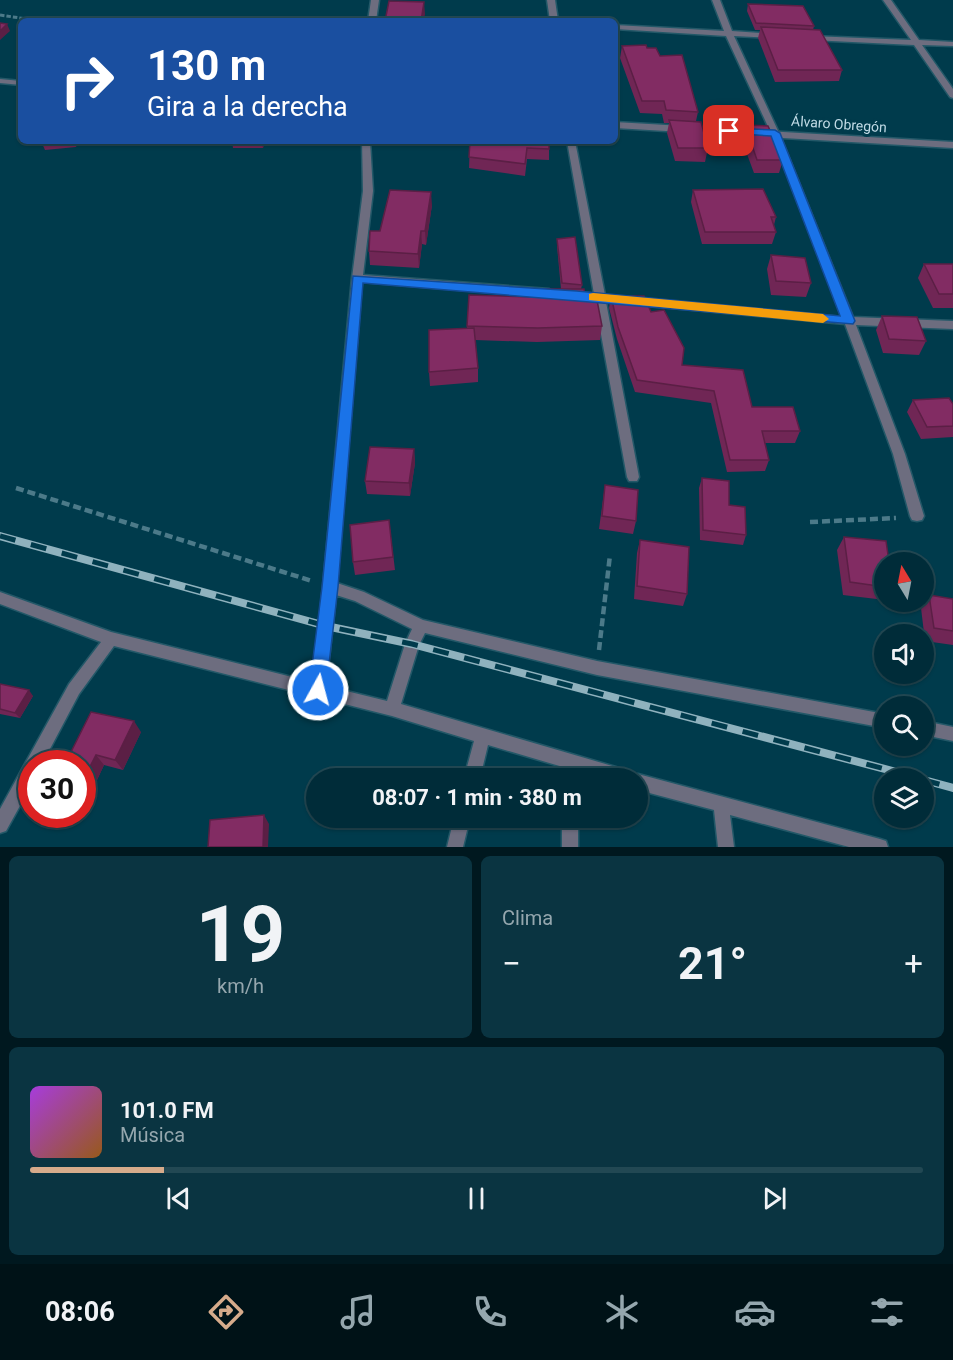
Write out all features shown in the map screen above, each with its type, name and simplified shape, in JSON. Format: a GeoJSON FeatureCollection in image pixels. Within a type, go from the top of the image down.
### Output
{"type":"FeatureCollection","features":[{"type":"Feature","properties":{"kind":"street"},"geometry":{"type":"LineString","coordinates":[[372,18],[375,0]]}},
{"type":"Feature","properties":{"kind":"street"},"geometry":{"type":"LineString","coordinates":[[551,0],[554,18]]}},
{"type":"Feature","properties":{"kind":"street"},"geometry":{"type":"LineString","coordinates":[[716,0],[729,34],[775,133],[849,321],[899,454],[917,516]]}},
{"type":"Feature","properties":{"kind":"street"},"geometry":{"type":"LineString","coordinates":[[887,0],[953,95]]}},
{"type":"Feature","properties":{"kind":"street"},"geometry":{"type":"LineString","coordinates":[[618,27],[788,37]]}},
{"type":"Feature","properties":{"kind":"street"},"geometry":{"type":"LineString","coordinates":[[800,38],[953,44]]}},
{"type":"Feature","properties":{"kind":"street"},"geometry":{"type":"LineString","coordinates":[[0,81],[18,83]]}},
{"type":"Feature","properties":{"kind":"street","name":"Álvaro Obregón"},"geometry":{"type":"LineString","coordinates":[[618,125],[953,145]]}},
{"type":"Feature","properties":{"kind":"street"},"geometry":{"type":"LineString","coordinates":[[318,690],[330,587],[357,279],[368,191],[366,144]]}},
{"type":"Feature","properties":{"kind":"street"},"geometry":{"type":"LineString","coordinates":[[572,144],[633,477]]}},
{"type":"Feature","properties":{"kind":"street"},"geometry":{"type":"LineString","coordinates":[[357,279],[600,297],[849,321],[953,325]]}},
{"type":"Feature","properties":{"kind":"street"},"geometry":{"type":"LineString","coordinates":[[330,587],[359,596],[421,626],[597,669],[874,719]]}},
{"type":"Feature","properties":{"kind":"street"},"geometry":{"type":"LineString","coordinates":[[0,598],[111,639],[392,709],[483,735],[564,768]]}},
{"type":"Feature","properties":{"kind":"street"},"geometry":{"type":"LineString","coordinates":[[392,709],[412,644],[421,626]]}},
{"type":"Feature","properties":{"kind":"street"},"geometry":{"type":"LineString","coordinates":[[40,750],[74,689],[111,639]]}},
{"type":"Feature","properties":{"kind":"street"},"geometry":{"type":"LineString","coordinates":[[934,730],[953,734]]}},
{"type":"Feature","properties":{"kind":"street"},"geometry":{"type":"LineString","coordinates":[[475,768],[483,735]]}},
{"type":"Feature","properties":{"kind":"street"},"geometry":{"type":"LineString","coordinates":[[648,785],[880,847]]}},
{"type":"Feature","properties":{"kind":"street"},"geometry":{"type":"LineString","coordinates":[[0,825],[18,791]]}},
{"type":"Feature","properties":{"kind":"street"},"geometry":{"type":"LineString","coordinates":[[720,804],[726,847]]}},
{"type":"Feature","properties":{"kind":"street"},"geometry":{"type":"LineString","coordinates":[[455,847],[460,828]]}},
{"type":"Feature","properties":{"kind":"street"},"geometry":{"type":"LineString","coordinates":[[570,828],[570,847]]}},
{"type":"Feature","properties":{"kind":"path"},"geometry":{"type":"LineString","coordinates":[[0,15],[20,18]]}},
{"type":"Feature","properties":{"kind":"path"},"geometry":{"type":"LineString","coordinates":[[16,488],[330,587]]}},
{"type":"Feature","properties":{"kind":"path"},"geometry":{"type":"LineString","coordinates":[[810,522],[917,516]]}},
{"type":"Feature","properties":{"kind":"path"},"geometry":{"type":"LineString","coordinates":[[597,669],[610,555]]}},
{"type":"Feature","properties":{"kind":"building"},"geometry":{"type":"Polygon","coordinates":[[[389,1],[424,2],[421,18],[386,18],[389,1]]]}},
{"type":"Feature","properties":{"kind":"building"},"geometry":{"type":"Polygon","coordinates":[[[748,4],[803,6],[814,26],[756,23],[748,4]]]}},
{"type":"Feature","properties":{"kind":"building"},"geometry":{"type":"Polygon","coordinates":[[[0,23],[7,24],[0,31],[0,23]]]}},
{"type":"Feature","properties":{"kind":"building"},"geometry":{"type":"Polygon","coordinates":[[[761,27],[820,30],[842,70],[778,70],[761,27]]]}},
{"type":"Feature","properties":{"kind":"building"},"geometry":{"type":"Polygon","coordinates":[[[646,45],[647,48],[656,48],[660,56],[682,55],[698,112],[666,110],[664,101],[642,101],[622,46],[646,45]]]}},
{"type":"Feature","properties":{"kind":"building"},"geometry":{"type":"Polygon","coordinates":[[[669,120],[701,122],[708,148],[678,148],[669,120]]]}},
{"type":"Feature","properties":{"kind":"building"},"geometry":{"type":"Polygon","coordinates":[[[745,125],[768,126],[783,160],[757,160],[745,125]]]}},
{"type":"Feature","properties":{"kind":"building"},"geometry":{"type":"Polygon","coordinates":[[[470,144],[549,144],[549,149],[527,148],[525,164],[469,157],[470,144]]]}},
{"type":"Feature","properties":{"kind":"building"},"geometry":{"type":"Polygon","coordinates":[[[763,189],[776,217],[771,217],[776,232],[705,232],[693,190],[763,189]]]}},
{"type":"Feature","properties":{"kind":"building"},"geometry":{"type":"Polygon","coordinates":[[[390,190],[431,192],[425,231],[421,231],[418,254],[369,251],[370,231],[380,231],[390,190]]]}},
{"type":"Feature","properties":{"kind":"building"},"geometry":{"type":"Polygon","coordinates":[[[575,237],[582,285],[562,283],[557,239],[575,237]]]}},
{"type":"Feature","properties":{"kind":"building"},"geometry":{"type":"Polygon","coordinates":[[[771,255],[805,258],[811,283],[776,281],[771,255]]]}},
{"type":"Feature","properties":{"kind":"building"},"geometry":{"type":"Polygon","coordinates":[[[924,264],[953,264],[953,294],[939,294],[924,264]]]}},
{"type":"Feature","properties":{"kind":"building"},"geometry":{"type":"Polygon","coordinates":[[[534,289],[584,289],[585,295],[596,295],[602,326],[538,328],[467,326],[469,295],[535,297],[534,289]]]}},
{"type":"Feature","properties":{"kind":"building"},"geometry":{"type":"Polygon","coordinates":[[[611,296],[644,296],[651,312],[664,310],[684,348],[682,365],[743,370],[752,407],[793,407],[800,431],[762,431],[769,460],[730,460],[714,391],[637,380],[618,327],[611,296]]]}},
{"type":"Feature","properties":{"kind":"building"},"geometry":{"type":"Polygon","coordinates":[[[882,316],[917,317],[926,341],[889,339],[882,316]]]}},
{"type":"Feature","properties":{"kind":"building"},"geometry":{"type":"Polygon","coordinates":[[[474,328],[478,368],[429,372],[429,330],[474,328]]]}},
{"type":"Feature","properties":{"kind":"building"},"geometry":{"type":"Polygon","coordinates":[[[949,398],[953,404],[953,426],[927,427],[913,400],[949,398]]]}},
{"type":"Feature","properties":{"kind":"building"},"geometry":{"type":"Polygon","coordinates":[[[370,447],[414,449],[409,483],[365,481],[370,447]]]}},
{"type":"Feature","properties":{"kind":"building"},"geometry":{"type":"Polygon","coordinates":[[[702,478],[729,481],[729,505],[745,507],[746,535],[703,530],[702,478]]]}},
{"type":"Feature","properties":{"kind":"building"},"geometry":{"type":"Polygon","coordinates":[[[605,485],[638,490],[636,521],[602,516],[605,485]]]}},
{"type":"Feature","properties":{"kind":"building"},"geometry":{"type":"Polygon","coordinates":[[[389,520],[393,557],[353,562],[350,525],[389,520]]]}},
{"type":"Feature","properties":{"kind":"building"},"geometry":{"type":"Polygon","coordinates":[[[844,537],[886,541],[888,552],[874,552],[874,585],[850,582],[844,537]]]}},
{"type":"Feature","properties":{"kind":"building"},"geometry":{"type":"Polygon","coordinates":[[[640,540],[689,547],[687,594],[637,586],[640,540]]]}},
{"type":"Feature","properties":{"kind":"building"},"geometry":{"type":"Polygon","coordinates":[[[934,596],[953,599],[953,631],[934,628],[932,612],[934,612],[934,596]]]}},
{"type":"Feature","properties":{"kind":"building"},"geometry":{"type":"Polygon","coordinates":[[[0,684],[29,690],[15,713],[0,709],[0,684]]]}},
{"type":"Feature","properties":{"kind":"building"},"geometry":{"type":"Polygon","coordinates":[[[91,712],[134,721],[115,760],[96,755],[96,750],[72,750],[91,712]]]}},
{"type":"Feature","properties":{"kind":"building"},"geometry":{"type":"Polygon","coordinates":[[[264,815],[263,847],[208,847],[210,820],[264,815]]]}},
{"type":"Feature","properties":{"kind":"railway"},"geometry":{"type":"LineString","coordinates":[[0,536],[326,626],[412,644],[881,768]]}},
{"type":"Feature","properties":{"kind":"railway"},"geometry":{"type":"LineString","coordinates":[[934,783],[953,788]]}},
{"type":"Feature","properties":{"kind":"slow traffic"},"geometry":{"type":"LineString","coordinates":[[593,297],[823,319]]}},
{"type":"Feature","properties":{"kind":"route"},"geometry":{"type":"LineString","coordinates":[[318,690],[330,587],[357,279],[465,286],[849,321],[775,133],[729,131]]}}]}
